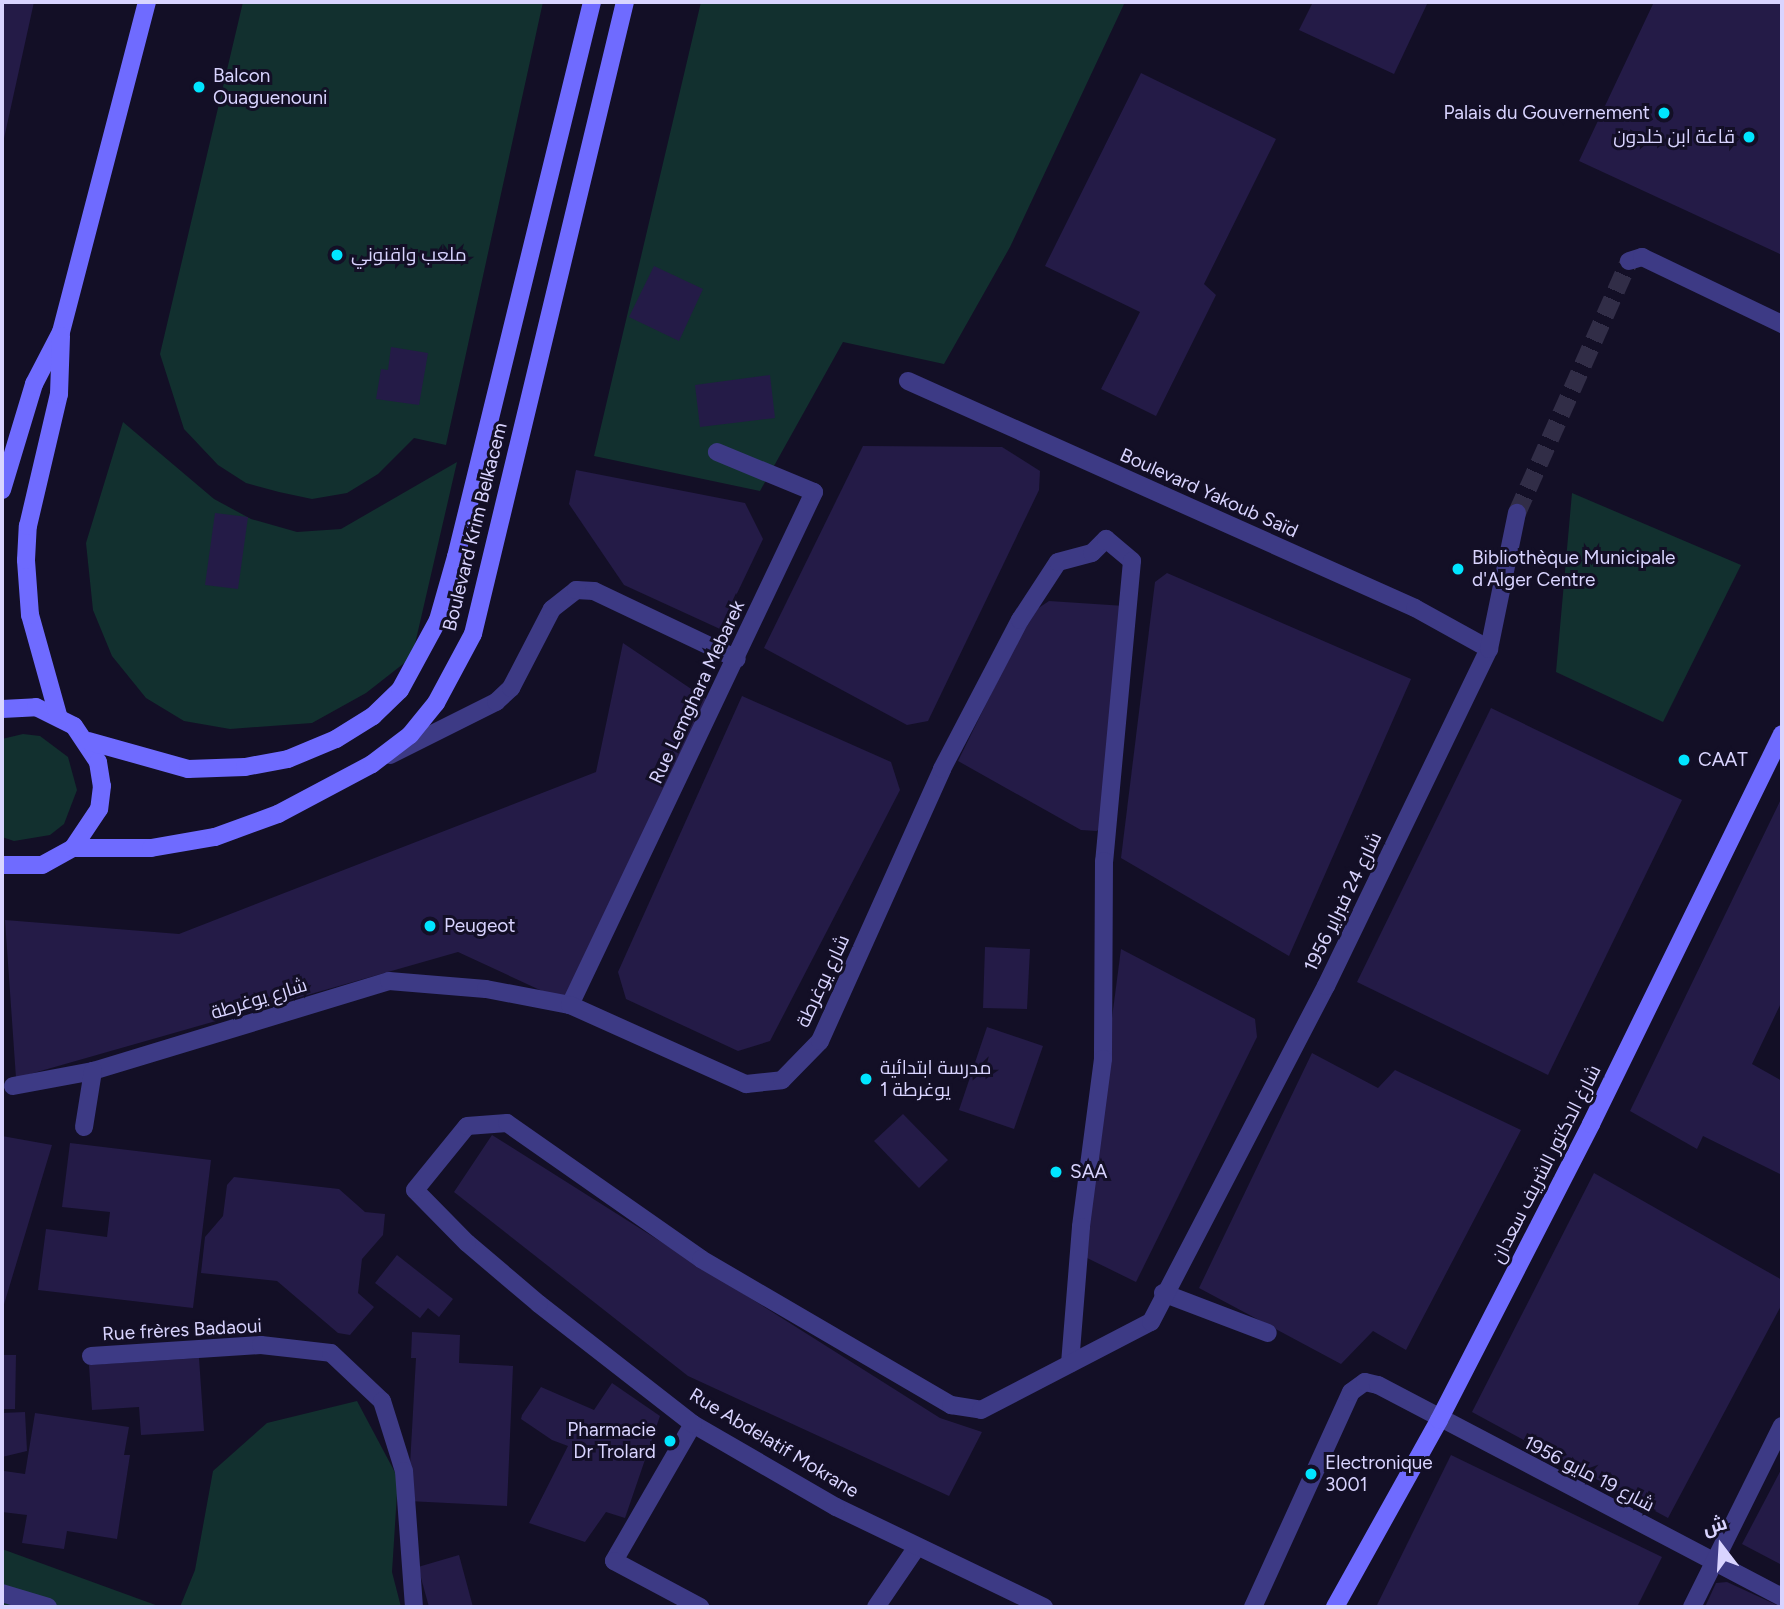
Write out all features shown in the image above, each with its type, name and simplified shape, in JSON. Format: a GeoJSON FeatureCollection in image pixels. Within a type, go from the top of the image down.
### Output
{"type":"FeatureCollection","features":[{"type":"Feature","properties":{"kind":"main road"},"geometry":{"type":"LineString","coordinates":[[58,715],[36,641],[26,560],[28,526],[59,394],[61,332],[147,2]]}},
{"type":"Feature","properties":{"kind":"main road","name":"Boulevard Krim Belkacem"},"geometry":{"type":"LineString","coordinates":[[88,741],[188,769],[245,767],[288,759],[335,739],[373,716],[400,690],[438,620],[456,557],[592,2]]}},
{"type":"Feature","properties":{"kind":"main road","name":"Boulevard Krim Belkacem"},"geometry":{"type":"LineString","coordinates":[[73,848],[151,848],[215,837],[278,814],[372,764],[410,735],[436,703],[473,634],[625,2]]}},
{"type":"Feature","properties":{"kind":"main road"},"geometry":{"type":"LineString","coordinates":[[2,490],[34,384],[61,332]]}},
{"type":"Feature","properties":{"kind":"main road"},"geometry":{"type":"LineString","coordinates":[[2,709],[36,707],[58,715],[88,741],[98,762],[99,809],[73,848],[42,865],[3,867]]}},
{"type":"Feature","properties":{"kind":"main road","name":"شارغ الدكتور الشريف سعدان"},"geometry":{"type":"LineString","coordinates":[[1335,1607],[1439,1420],[1591,1124],[1782,734]]}},
{"type":"Feature","properties":{"kind":"street"},"geometry":{"type":"LineString","coordinates":[[1629,261],[1642,257],[1782,324]]}},
{"type":"Feature","properties":{"kind":"street","name":"Boulevard Yakoub Saïd"},"geometry":{"type":"LineString","coordinates":[[908,381],[1415,608],[1489,649]]}},
{"type":"Feature","properties":{"kind":"street","name":"Rue Lemghara Mebarek"},"geometry":{"type":"LineString","coordinates":[[570,1005],[737,659],[814,492],[716,452]]}},
{"type":"Feature","properties":{"kind":"street","name":"شارع 24 فبراير 1956"},"geometry":{"type":"LineString","coordinates":[[1070,1364],[1151,1322],[1163,1293],[1326,986],[1489,649],[1517,513]]}},
{"type":"Feature","properties":{"kind":"street","name":"شارع يوغرطة"},"geometry":{"type":"LineString","coordinates":[[13,1086],[93,1071],[389,981],[486,989],[570,1005],[746,1084],[782,1080],[820,1041],[942,769],[1020,620],[1058,562],[1092,553],[1106,539],[1132,561],[1104,861],[1103,1059],[1070,1364]]}},
{"type":"Feature","properties":{"kind":"street"},"geometry":{"type":"LineString","coordinates":[[372,764],[496,702],[511,688],[552,609],[576,590],[594,591],[737,659]]}},
{"type":"Feature","properties":{"kind":"street"},"geometry":{"type":"LineString","coordinates":[[84,1126],[93,1071]]}},
{"type":"Feature","properties":{"kind":"street","name":"Rue Abdelatif Mokrane"},"geometry":{"type":"LineString","coordinates":[[1044,1607],[836,1507],[693,1424],[529,1295],[415,1190],[467,1126],[507,1123],[701,1259],[951,1405],[981,1410],[1070,1364]]}},
{"type":"Feature","properties":{"kind":"street"},"geometry":{"type":"LineString","coordinates":[[1163,1293],[1268,1334]]}},
{"type":"Feature","properties":{"kind":"street","name":"Rue frères Badaoui"},"geometry":{"type":"LineString","coordinates":[[91,1356],[261,1345],[331,1353],[382,1401],[386,1413],[404,1471],[414,1607]]}},
{"type":"Feature","properties":{"kind":"street","name":"شارع 19 مايو 1956"},"geometry":{"type":"LineString","coordinates":[[1253,1607],[1351,1392],[1365,1382],[1378,1385],[1439,1420],[1782,1597]]}},
{"type":"Feature","properties":{"kind":"street"},"geometry":{"type":"LineString","coordinates":[[693,1424],[614,1560],[700,1607]]}},
{"type":"Feature","properties":{"kind":"street"},"geometry":{"type":"LineString","coordinates":[[1692,1607],[1717,1564],[1782,1426]]}},
{"type":"Feature","properties":{"kind":"street"},"geometry":{"type":"LineString","coordinates":[[876,1607],[917,1547]]}},
{"type":"Feature","properties":{"kind":"street"},"geometry":{"type":"LineString","coordinates":[[2,1593],[48,1607]]}},
{"type":"Feature","properties":{"kind":"green space","name":"ملعب واقنوني"},"geometry":{"type":"Polygon","coordinates":[[[243,2],[543,2],[446,445],[414,438],[378,474],[347,493],[312,499],[279,492],[246,483],[218,465],[184,429],[160,354],[243,2]]]}},
{"type":"Feature","properties":{"kind":"green space"},"geometry":{"type":"Polygon","coordinates":[[[701,2],[1125,2],[1010,247],[944,364],[843,342],[760,491],[594,456],[701,2]]]}},
{"type":"Feature","properties":{"kind":"green space"},"geometry":{"type":"Polygon","coordinates":[[[123,422],[214,499],[251,519],[297,532],[341,529],[457,462],[412,657],[366,693],[312,723],[230,729],[184,721],[146,698],[112,656],[93,610],[86,543],[123,422]]]}},
{"type":"Feature","properties":{"kind":"green space"},"geometry":{"type":"Polygon","coordinates":[[[1572,493],[1741,565],[1663,722],[1556,672],[1572,493]]]}},
{"type":"Feature","properties":{"kind":"green space"},"geometry":{"type":"Polygon","coordinates":[[[23,734],[40,736],[68,757],[77,790],[64,824],[50,835],[14,841],[2,837],[2,739],[23,734]]]}},
{"type":"Feature","properties":{"kind":"green space"},"geometry":{"type":"Polygon","coordinates":[[[357,1401],[398,1478],[392,1572],[401,1607],[180,1607],[195,1570],[213,1471],[267,1423],[357,1401]]]}},
{"type":"Feature","properties":{"kind":"green space"},"geometry":{"type":"Polygon","coordinates":[[[2,1549],[161,1607],[2,1607],[2,1549]]]}},
{"type":"Feature","properties":{"kind":"building"},"geometry":{"type":"Polygon","coordinates":[[[2,2],[34,2],[3,143],[2,143],[2,2]]]}},
{"type":"Feature","properties":{"kind":"building","name":"Palais du Gouvernement"},"geometry":{"type":"Polygon","coordinates":[[[1313,2],[1428,2],[1394,74],[1299,30],[1313,2]]]}},
{"type":"Feature","properties":{"kind":"building","name":"Palais du Gouvernement"},"geometry":{"type":"Polygon","coordinates":[[[1648,2],[1782,2],[1782,255],[1579,161],[1653,4],[1648,2]]]}},
{"type":"Feature","properties":{"kind":"building"},"geometry":{"type":"Polygon","coordinates":[[[1141,73],[1276,139],[1204,284],[1216,295],[1156,416],[1101,389],[1140,312],[1045,266],[1141,73]]]}},
{"type":"Feature","properties":{"kind":"building"},"geometry":{"type":"Polygon","coordinates":[[[654,266],[703,289],[679,341],[629,317],[654,266]]]}},
{"type":"Feature","properties":{"kind":"building"},"geometry":{"type":"Polygon","coordinates":[[[391,347],[428,353],[419,405],[376,399],[381,369],[388,370],[391,347]]]}},
{"type":"Feature","properties":{"kind":"building"},"geometry":{"type":"Polygon","coordinates":[[[770,375],[775,418],[700,427],[695,385],[770,375]]]}},
{"type":"Feature","properties":{"kind":"building"},"geometry":{"type":"Polygon","coordinates":[[[863,446],[1002,447],[1040,471],[1039,490],[928,721],[907,725],[764,648],[863,446]]]}},
{"type":"Feature","properties":{"kind":"building"},"geometry":{"type":"Polygon","coordinates":[[[576,470],[745,503],[763,539],[720,629],[624,585],[569,504],[576,470]]]}},
{"type":"Feature","properties":{"kind":"building"},"geometry":{"type":"Polygon","coordinates":[[[215,513],[248,517],[238,589],[205,585],[215,513]]]}},
{"type":"Feature","properties":{"kind":"building"},"geometry":{"type":"Polygon","coordinates":[[[1167,573],[1411,679],[1289,956],[1121,858],[1155,582],[1167,573]]]}},
{"type":"Feature","properties":{"kind":"building"},"geometry":{"type":"Polygon","coordinates":[[[1049,601],[1125,606],[1106,822],[1097,831],[1081,830],[958,761],[1031,613],[1049,601]]]}},
{"type":"Feature","properties":{"kind":"building"},"geometry":{"type":"Polygon","coordinates":[[[623,643],[712,703],[568,1003],[458,952],[16,1078],[5,920],[179,934],[596,772],[623,643]]]}},
{"type":"Feature","properties":{"kind":"building"},"geometry":{"type":"Polygon","coordinates":[[[742,696],[891,762],[900,790],[770,1041],[738,1051],[626,999],[618,972],[742,696]]]}},
{"type":"Feature","properties":{"kind":"building"},"geometry":{"type":"Polygon","coordinates":[[[1491,708],[1682,800],[1548,1075],[1357,982],[1491,708]]]}},
{"type":"Feature","properties":{"kind":"building"},"geometry":{"type":"Polygon","coordinates":[[[1782,797],[1782,1001],[1752,1064],[1782,1081],[1782,1175],[1703,1136],[1697,1149],[1630,1111],[1782,797]]]}},
{"type":"Feature","properties":{"kind":"building"},"geometry":{"type":"Polygon","coordinates":[[[985,947],[1030,949],[1027,1009],[983,1008],[985,947]]]}},
{"type":"Feature","properties":{"kind":"building"},"geometry":{"type":"Polygon","coordinates":[[[1121,949],[1255,1019],[1257,1037],[1136,1282],[1081,1255],[1121,949]]]}},
{"type":"Feature","properties":{"kind":"building"},"geometry":{"type":"Polygon","coordinates":[[[987,1027],[1043,1046],[1014,1129],[959,1110],[987,1027]]]}},
{"type":"Feature","properties":{"kind":"building"},"geometry":{"type":"Polygon","coordinates":[[[1312,1053],[1378,1088],[1395,1070],[1521,1130],[1406,1350],[1373,1331],[1341,1364],[1199,1288],[1312,1053]]]}},
{"type":"Feature","properties":{"kind":"building"},"geometry":{"type":"Polygon","coordinates":[[[903,1114],[948,1160],[919,1188],[874,1141],[903,1114]]]}},
{"type":"Feature","properties":{"kind":"building"},"geometry":{"type":"Polygon","coordinates":[[[492,1135],[940,1418],[982,1432],[949,1496],[688,1376],[454,1192],[492,1135]]]}},
{"type":"Feature","properties":{"kind":"building"},"geometry":{"type":"Polygon","coordinates":[[[2,1136],[52,1145],[2,1311],[2,1136]]]}},
{"type":"Feature","properties":{"kind":"building"},"geometry":{"type":"Polygon","coordinates":[[[70,1143],[211,1160],[193,1308],[38,1290],[46,1229],[107,1237],[110,1212],[62,1207],[70,1143]]]}},
{"type":"Feature","properties":{"kind":"building"},"geometry":{"type":"Polygon","coordinates":[[[1594,1173],[1782,1280],[1782,1304],[1668,1518],[1472,1412],[1594,1173]]]}},
{"type":"Feature","properties":{"kind":"building"},"geometry":{"type":"Polygon","coordinates":[[[234,1177],[339,1189],[365,1212],[385,1214],[383,1235],[362,1259],[358,1293],[374,1307],[350,1335],[338,1333],[277,1281],[201,1273],[205,1237],[223,1216],[227,1185],[234,1177]]]}},
{"type":"Feature","properties":{"kind":"building"},"geometry":{"type":"Polygon","coordinates":[[[397,1255],[453,1299],[439,1317],[428,1308],[420,1318],[375,1283],[397,1255]]]}},
{"type":"Feature","properties":{"kind":"building"},"geometry":{"type":"Polygon","coordinates":[[[412,1332],[460,1335],[459,1363],[513,1366],[507,1506],[408,1501],[416,1358],[411,1358],[412,1332]]]}},
{"type":"Feature","properties":{"kind":"building"},"geometry":{"type":"Polygon","coordinates":[[[2,1355],[16,1355],[15,1409],[2,1409],[2,1355]]]}},
{"type":"Feature","properties":{"kind":"building"},"geometry":{"type":"Polygon","coordinates":[[[199,1358],[204,1431],[141,1435],[139,1407],[92,1410],[89,1365],[199,1358]]]}},
{"type":"Feature","properties":{"kind":"building"},"geometry":{"type":"Polygon","coordinates":[[[612,1383],[660,1416],[625,1518],[606,1512],[585,1542],[529,1523],[568,1446],[552,1440],[521,1419],[522,1415],[541,1387],[594,1410],[612,1383]]]}},
{"type":"Feature","properties":{"kind":"building"},"geometry":{"type":"Polygon","coordinates":[[[25,1412],[27,1451],[2,1457],[2,1413],[25,1412]]]}},
{"type":"Feature","properties":{"kind":"building"},"geometry":{"type":"Polygon","coordinates":[[[35,1413],[129,1427],[124,1455],[130,1455],[117,1539],[67,1531],[64,1549],[22,1543],[27,1515],[2,1512],[4,1471],[25,1474],[35,1413]]]}},
{"type":"Feature","properties":{"kind":"building"},"geometry":{"type":"Polygon","coordinates":[[[1451,1455],[1662,1557],[1637,1607],[1376,1607],[1451,1455]]]}},
{"type":"Feature","properties":{"kind":"building"},"geometry":{"type":"Polygon","coordinates":[[[1782,1468],[1782,1565],[1742,1544],[1782,1468]]]}},
{"type":"Feature","properties":{"kind":"building"},"geometry":{"type":"Polygon","coordinates":[[[459,1555],[473,1607],[429,1607],[418,1567],[459,1555]]]}},
{"type":"Feature","properties":{"kind":"building"},"geometry":{"type":"Polygon","coordinates":[[[1727,1582],[1781,1607],[1705,1607],[1716,1583],[1727,1582]]]}},
{"type":"Feature","properties":{"kind":"tunnel"},"geometry":{"type":"LineString","coordinates":[[1517,513],[1629,261]]}},
{"type":"Feature","properties":{"kind":"place","name":"Balcon Ouaguenouni"},"geometry":{"type":"Point","coordinates":[199,87]}},
{"type":"Feature","properties":{"kind":"place","name":"Palais du Gouvernement"},"geometry":{"type":"Point","coordinates":[1664,113]}},
{"type":"Feature","properties":{"kind":"place","name":"قاعة ابن خلدون"},"geometry":{"type":"Point","coordinates":[1749,137]}},
{"type":"Feature","properties":{"kind":"place","name":"ملعب واقنوني"},"geometry":{"type":"Point","coordinates":[337,255]}},
{"type":"Feature","properties":{"kind":"place","name":"Bibliothèque Municipale d'Alger Centre"},"geometry":{"type":"Point","coordinates":[1458,569]}},
{"type":"Feature","properties":{"kind":"place","name":"CAAT"},"geometry":{"type":"Point","coordinates":[1684,760]}},
{"type":"Feature","properties":{"kind":"place","name":"Peugeot"},"geometry":{"type":"Point","coordinates":[430,926]}},
{"type":"Feature","properties":{"kind":"place","name":"مدرسة ابتدائية يوغرطة 1"},"geometry":{"type":"Point","coordinates":[866,1079]}},
{"type":"Feature","properties":{"kind":"place","name":"SAA"},"geometry":{"type":"Point","coordinates":[1056,1172]}},
{"type":"Feature","properties":{"kind":"place","name":"Pharmacie Dr Trolard"},"geometry":{"type":"Point","coordinates":[670,1441]}},
{"type":"Feature","properties":{"kind":"place","name":"Electronique 3001"},"geometry":{"type":"Point","coordinates":[1311,1474]}}]}
